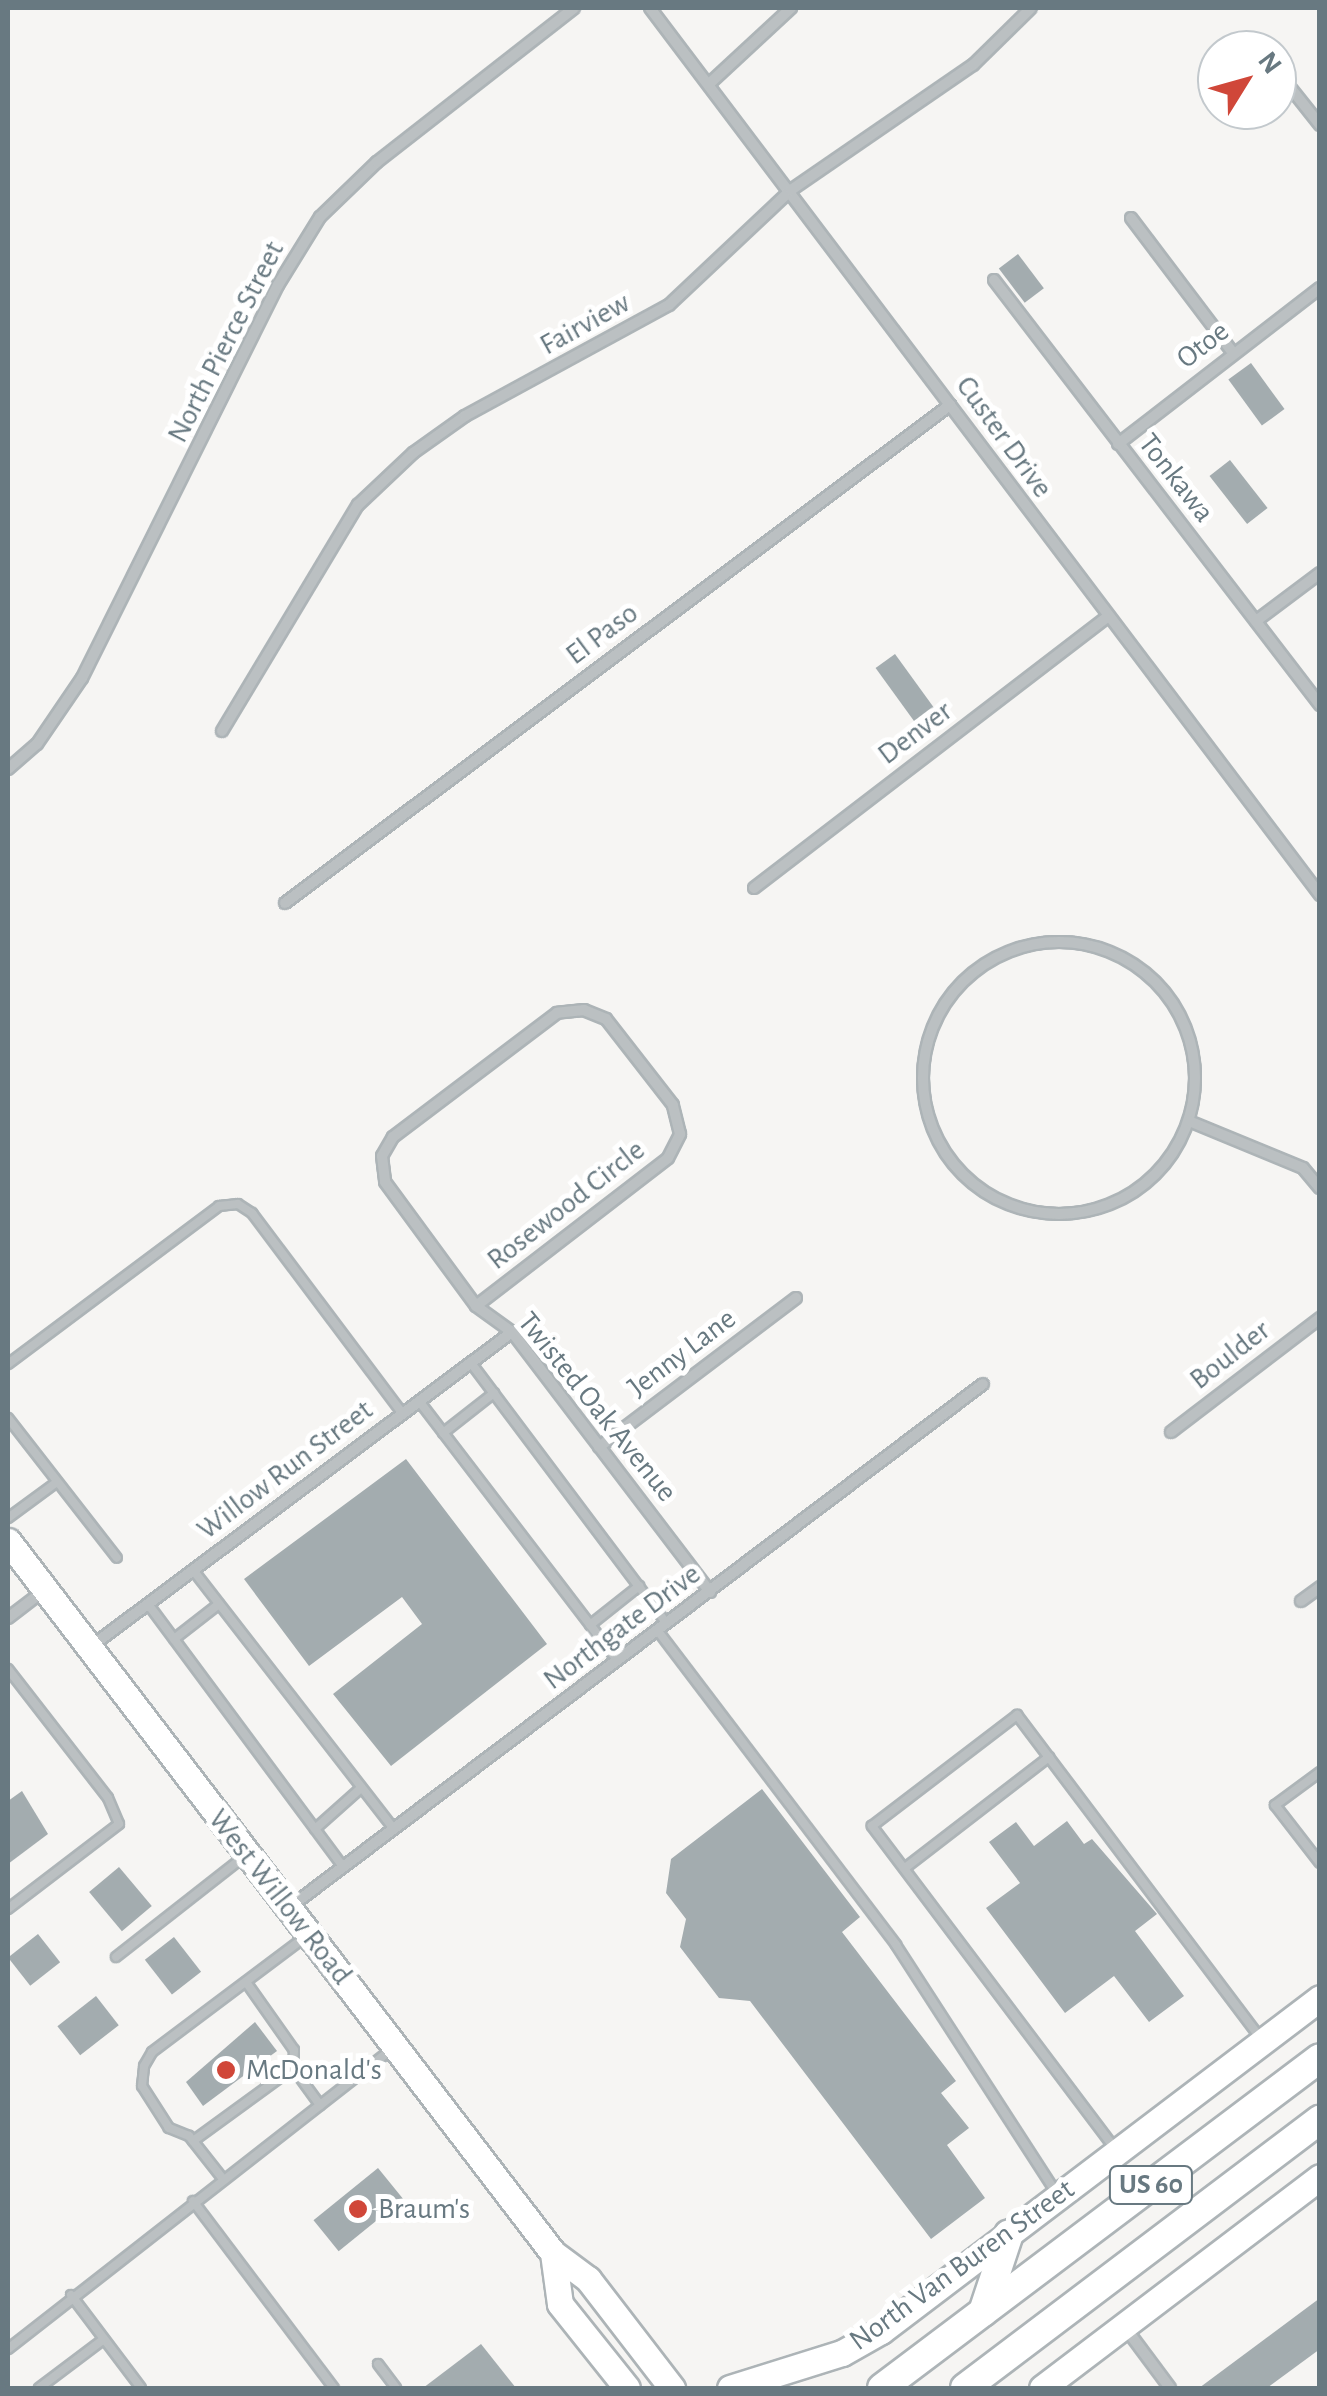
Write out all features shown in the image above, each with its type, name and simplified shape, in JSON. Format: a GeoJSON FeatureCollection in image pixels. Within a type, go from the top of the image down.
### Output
{"type":"FeatureCollection","features":[{"type":"Feature","properties":{"kind":"main road","name":"West Willow Road"},"geometry":{"type":"LineString","coordinates":[[8,1541],[553,2253],[588,2279],[672,2388]]}},
{"type":"Feature","properties":{"kind":"main road","name":"North Van Buren Street"},"geometry":{"type":"LineString","coordinates":[[730,2388],[842,2353],[1009,2234],[1320,1998]]}},
{"type":"Feature","properties":{"kind":"main road","name":"US 60"},"geometry":{"type":"LineString","coordinates":[[882,2388],[1320,2058]]}},
{"type":"Feature","properties":{"kind":"main road","name":"US 60"},"geometry":{"type":"LineString","coordinates":[[965,2388],[1320,2120]]}},
{"type":"Feature","properties":{"kind":"main road"},"geometry":{"type":"LineString","coordinates":[[1042,2388],[1320,2177]]}},
{"type":"Feature","properties":{"kind":"main road"},"geometry":{"type":"LineString","coordinates":[[983,2312],[1009,2234]]}},
{"type":"Feature","properties":{"kind":"main road","name":"West Willow Road"},"geometry":{"type":"LineString","coordinates":[[553,2253],[560,2304],[627,2388]]}},
{"type":"Feature","properties":{"kind":"street","name":"North Pierce Street"},"geometry":{"type":"LineString","coordinates":[[8,769],[37,744],[82,678],[278,285],[320,217],[377,162],[574,8]]}},
{"type":"Feature","properties":{"kind":"street","name":"Custer Drive"},"geometry":{"type":"LineString","coordinates":[[650,8],[791,190],[1106,618],[1320,895]]}},
{"type":"Feature","properties":{"kind":"street"},"geometry":{"type":"LineString","coordinates":[[709,84],[791,8]]}},
{"type":"Feature","properties":{"kind":"street","name":"Fairview"},"geometry":{"type":"LineString","coordinates":[[222,731],[358,505],[386,479],[465,416],[669,305],[791,190],[973,64],[1031,8]]}},
{"type":"Feature","properties":{"kind":"street"},"geometry":{"type":"LineString","coordinates":[[1297,96],[1320,125]]}},
{"type":"Feature","properties":{"kind":"street"},"geometry":{"type":"LineString","coordinates":[[1130,218],[1233,353]]}},
{"type":"Feature","properties":{"kind":"street","name":"Tonkawa"},"geometry":{"type":"LineString","coordinates":[[994,280],[1320,705]]}},
{"type":"Feature","properties":{"kind":"street","name":"Otoe"},"geometry":{"type":"LineString","coordinates":[[1118,444],[1320,288]]}},
{"type":"Feature","properties":{"kind":"street","name":"El Paso"},"geometry":{"type":"LineString","coordinates":[[284,903],[950,405]]}},
{"type":"Feature","properties":{"kind":"street"},"geometry":{"type":"LineString","coordinates":[[1256,622],[1320,573]]}},
{"type":"Feature","properties":{"kind":"street","name":"Denver"},"geometry":{"type":"LineString","coordinates":[[754,888],[1106,618]]}},
{"type":"Feature","properties":{"kind":"street"},"geometry":{"type":"LineString","coordinates":[[1029,944],[1100,947],[1142,969],[1174,1004],[1192,1048],[1189,1121],[1158,1173],[1119,1202],[1073,1215],[1025,1211],[982,1192],[937,1142],[922,1097],[924,1049],[950,993],[985,961],[1029,944]]}},
{"type":"Feature","properties":{"kind":"street","name":"Rosewood Circle"},"geometry":{"type":"LineString","coordinates":[[382,1156],[393,1136],[557,1013],[584,1010],[606,1020],[673,1105],[680,1134],[668,1158],[476,1306]]}},
{"type":"Feature","properties":{"kind":"street"},"geometry":{"type":"LineString","coordinates":[[1189,1121],[1304,1168],[1320,1188]]}},
{"type":"Feature","properties":{"kind":"street","name":"Twisted Oak Avenue"},"geometry":{"type":"LineString","coordinates":[[382,1156],[385,1182],[476,1306],[512,1332],[710,1592]]}},
{"type":"Feature","properties":{"kind":"street","name":"Jenny Lane"},"geometry":{"type":"LineString","coordinates":[[599,1447],[796,1298]]}},
{"type":"Feature","properties":{"kind":"street","name":"Boulder"},"geometry":{"type":"LineString","coordinates":[[1171,1432],[1320,1318]]}},
{"type":"Feature","properties":{"kind":"street","name":"Willow Run Street"},"geometry":{"type":"LineString","coordinates":[[88,1649],[512,1332]]}},
{"type":"Feature","properties":{"kind":"street","name":"Northgate Drive"},"geometry":{"type":"LineString","coordinates":[[289,1908],[983,1384]]}},
{"type":"Feature","properties":{"kind":"street"},"geometry":{"type":"LineString","coordinates":[[1301,1601],[1320,1587]]}},
{"type":"Feature","properties":{"kind":"street"},"geometry":{"type":"LineString","coordinates":[[8,1618],[44,1590]]}},
{"type":"Feature","properties":{"kind":"street"},"geometry":{"type":"LineString","coordinates":[[1124,2326],[1170,2388]]}},
{"type":"Feature","properties":{"kind":"lane"},"geometry":{"type":"LineString","coordinates":[[8,1364],[219,1206],[238,1204],[252,1213],[403,1414]]}},
{"type":"Feature","properties":{"kind":"lane"},"geometry":{"type":"LineString","coordinates":[[471,1362],[639,1586],[662,1628],[896,1946],[1058,2195]]}},
{"type":"Feature","properties":{"kind":"lane"},"geometry":{"type":"LineString","coordinates":[[443,1433],[494,1393]]}},
{"type":"Feature","properties":{"kind":"lane"},"geometry":{"type":"LineString","coordinates":[[419,1402],[618,1661]]}},
{"type":"Feature","properties":{"kind":"lane"},"geometry":{"type":"LineString","coordinates":[[8,1418],[117,1558]]}},
{"type":"Feature","properties":{"kind":"lane"},"geometry":{"type":"LineString","coordinates":[[8,1518],[56,1482]]}},
{"type":"Feature","properties":{"kind":"lane"},"geometry":{"type":"LineString","coordinates":[[193,1570],[394,1830]]}},
{"type":"Feature","properties":{"kind":"lane"},"geometry":{"type":"LineString","coordinates":[[590,1625],[639,1586]]}},
{"type":"Feature","properties":{"kind":"lane"},"geometry":{"type":"LineString","coordinates":[[148,1604],[344,1867]]}},
{"type":"Feature","properties":{"kind":"lane"},"geometry":{"type":"LineString","coordinates":[[174,1640],[219,1604]]}},
{"type":"Feature","properties":{"kind":"lane"},"geometry":{"type":"LineString","coordinates":[[8,1668],[108,1798],[119,1824],[8,1909]]}},
{"type":"Feature","properties":{"kind":"lane"},"geometry":{"type":"LineString","coordinates":[[1117,2151],[872,1826],[1017,1715],[1263,2041]]}},
{"type":"Feature","properties":{"kind":"lane"},"geometry":{"type":"LineString","coordinates":[[904,1868],[1049,1758]]}},
{"type":"Feature","properties":{"kind":"lane"},"geometry":{"type":"LineString","coordinates":[[1320,1772],[1275,1805],[1320,1863]]}},
{"type":"Feature","properties":{"kind":"lane"},"geometry":{"type":"LineString","coordinates":[[315,1829],[362,1788]]}},
{"type":"Feature","properties":{"kind":"lane"},"geometry":{"type":"LineString","coordinates":[[116,1958],[247,1854]]}},
{"type":"Feature","properties":{"kind":"lane"},"geometry":{"type":"LineString","coordinates":[[223,2178],[193,2141],[169,2128],[142,2086],[144,2066],[152,2052],[309,1934]]}},
{"type":"Feature","properties":{"kind":"lane"},"geometry":{"type":"LineString","coordinates":[[246,1982],[294,2050],[293,2068],[320,2105]]}},
{"type":"Feature","properties":{"kind":"lane"},"geometry":{"type":"LineString","coordinates":[[8,2349],[71,2295],[395,2047]]}},
{"type":"Feature","properties":{"kind":"lane"},"geometry":{"type":"LineString","coordinates":[[193,2141],[293,2068]]}},
{"type":"Feature","properties":{"kind":"lane"},"geometry":{"type":"LineString","coordinates":[[193,2202],[334,2388]]}},
{"type":"Feature","properties":{"kind":"lane"},"geometry":{"type":"LineString","coordinates":[[71,2295],[141,2388]]}},
{"type":"Feature","properties":{"kind":"lane"},"geometry":{"type":"LineString","coordinates":[[40,2388],[104,2339]]}},
{"type":"Feature","properties":{"kind":"lane"},"geometry":{"type":"LineString","coordinates":[[378,2364],[396,2388]]}},
{"type":"Feature","properties":{"kind":"building"},"geometry":{"type":"Polygon","coordinates":[[[1018,254],[1044,288],[1025,303],[999,268],[1018,254]]]}},
{"type":"Feature","properties":{"kind":"building"},"geometry":{"type":"Polygon","coordinates":[[[1251,363],[1285,409],[1262,426],[1228,379],[1251,363]]]}},
{"type":"Feature","properties":{"kind":"building"},"geometry":{"type":"Polygon","coordinates":[[[1230,460],[1268,508],[1247,524],[1210,476],[1230,460]]]}},
{"type":"Feature","properties":{"kind":"building"},"geometry":{"type":"Polygon","coordinates":[[[895,654],[936,711],[917,725],[876,668],[895,654]]]}},
{"type":"Feature","properties":{"kind":"building"},"geometry":{"type":"Polygon","coordinates":[[[406,1459],[547,1644],[391,1766],[333,1694],[422,1624],[402,1597],[309,1666],[244,1579],[406,1459]]]}},
{"type":"Feature","properties":{"kind":"building"},"geometry":{"type":"Polygon","coordinates":[[[762,1789],[860,1917],[842,1932],[956,2081],[941,2093],[969,2128],[947,2145],[985,2198],[931,2239],[750,2001],[719,1998],[680,1947],[686,1919],[666,1893],[671,1859],[762,1789]]]}},
{"type":"Feature","properties":{"kind":"building"},"geometry":{"type":"Polygon","coordinates":[[[22,1791],[48,1834],[8,1864],[8,1801],[22,1791]]]}},
{"type":"Feature","properties":{"kind":"building"},"geometry":{"type":"Polygon","coordinates":[[[1067,1821],[1084,1844],[1092,1839],[1157,1914],[1135,1931],[1184,1996],[1149,2022],[1114,1976],[1065,2013],[986,1908],[1020,1883],[989,1842],[1016,1822],[1034,1846],[1067,1821]]]}},
{"type":"Feature","properties":{"kind":"building"},"geometry":{"type":"Polygon","coordinates":[[[119,1867],[152,1906],[122,1931],[89,1892],[119,1867]]]}},
{"type":"Feature","properties":{"kind":"building"},"geometry":{"type":"Polygon","coordinates":[[[38,1934],[60,1962],[30,1986],[8,1957],[38,1934]]]}},
{"type":"Feature","properties":{"kind":"building"},"geometry":{"type":"Polygon","coordinates":[[[174,1937],[201,1972],[172,1994],[145,1960],[174,1937]]]}},
{"type":"Feature","properties":{"kind":"building"},"geometry":{"type":"Polygon","coordinates":[[[96,1996],[119,2025],[80,2055],[57,2026],[96,1996]]]}},
{"type":"Feature","properties":{"kind":"building","name":"McDonald's"},"geometry":{"type":"Polygon","coordinates":[[[255,2022],[277,2051],[203,2106],[186,2082],[255,2022]]]}},
{"type":"Feature","properties":{"kind":"building","name":"Braum's"},"geometry":{"type":"Polygon","coordinates":[[[378,2168],[403,2199],[339,2251],[313,2220],[378,2168]]]}},
{"type":"Feature","properties":{"kind":"building"},"geometry":{"type":"Polygon","coordinates":[[[1320,2298],[1320,2349],[1267,2388],[1199,2388],[1320,2298]]]}},
{"type":"Feature","properties":{"kind":"building"},"geometry":{"type":"Polygon","coordinates":[[[481,2344],[516,2388],[423,2388],[481,2344]]]}},
{"type":"Feature","properties":{"kind":"place","name":"McDonald's"},"geometry":{"type":"Point","coordinates":[226,2070]}},
{"type":"Feature","properties":{"kind":"place","name":"Braum's"},"geometry":{"type":"Point","coordinates":[358,2209]}}]}
